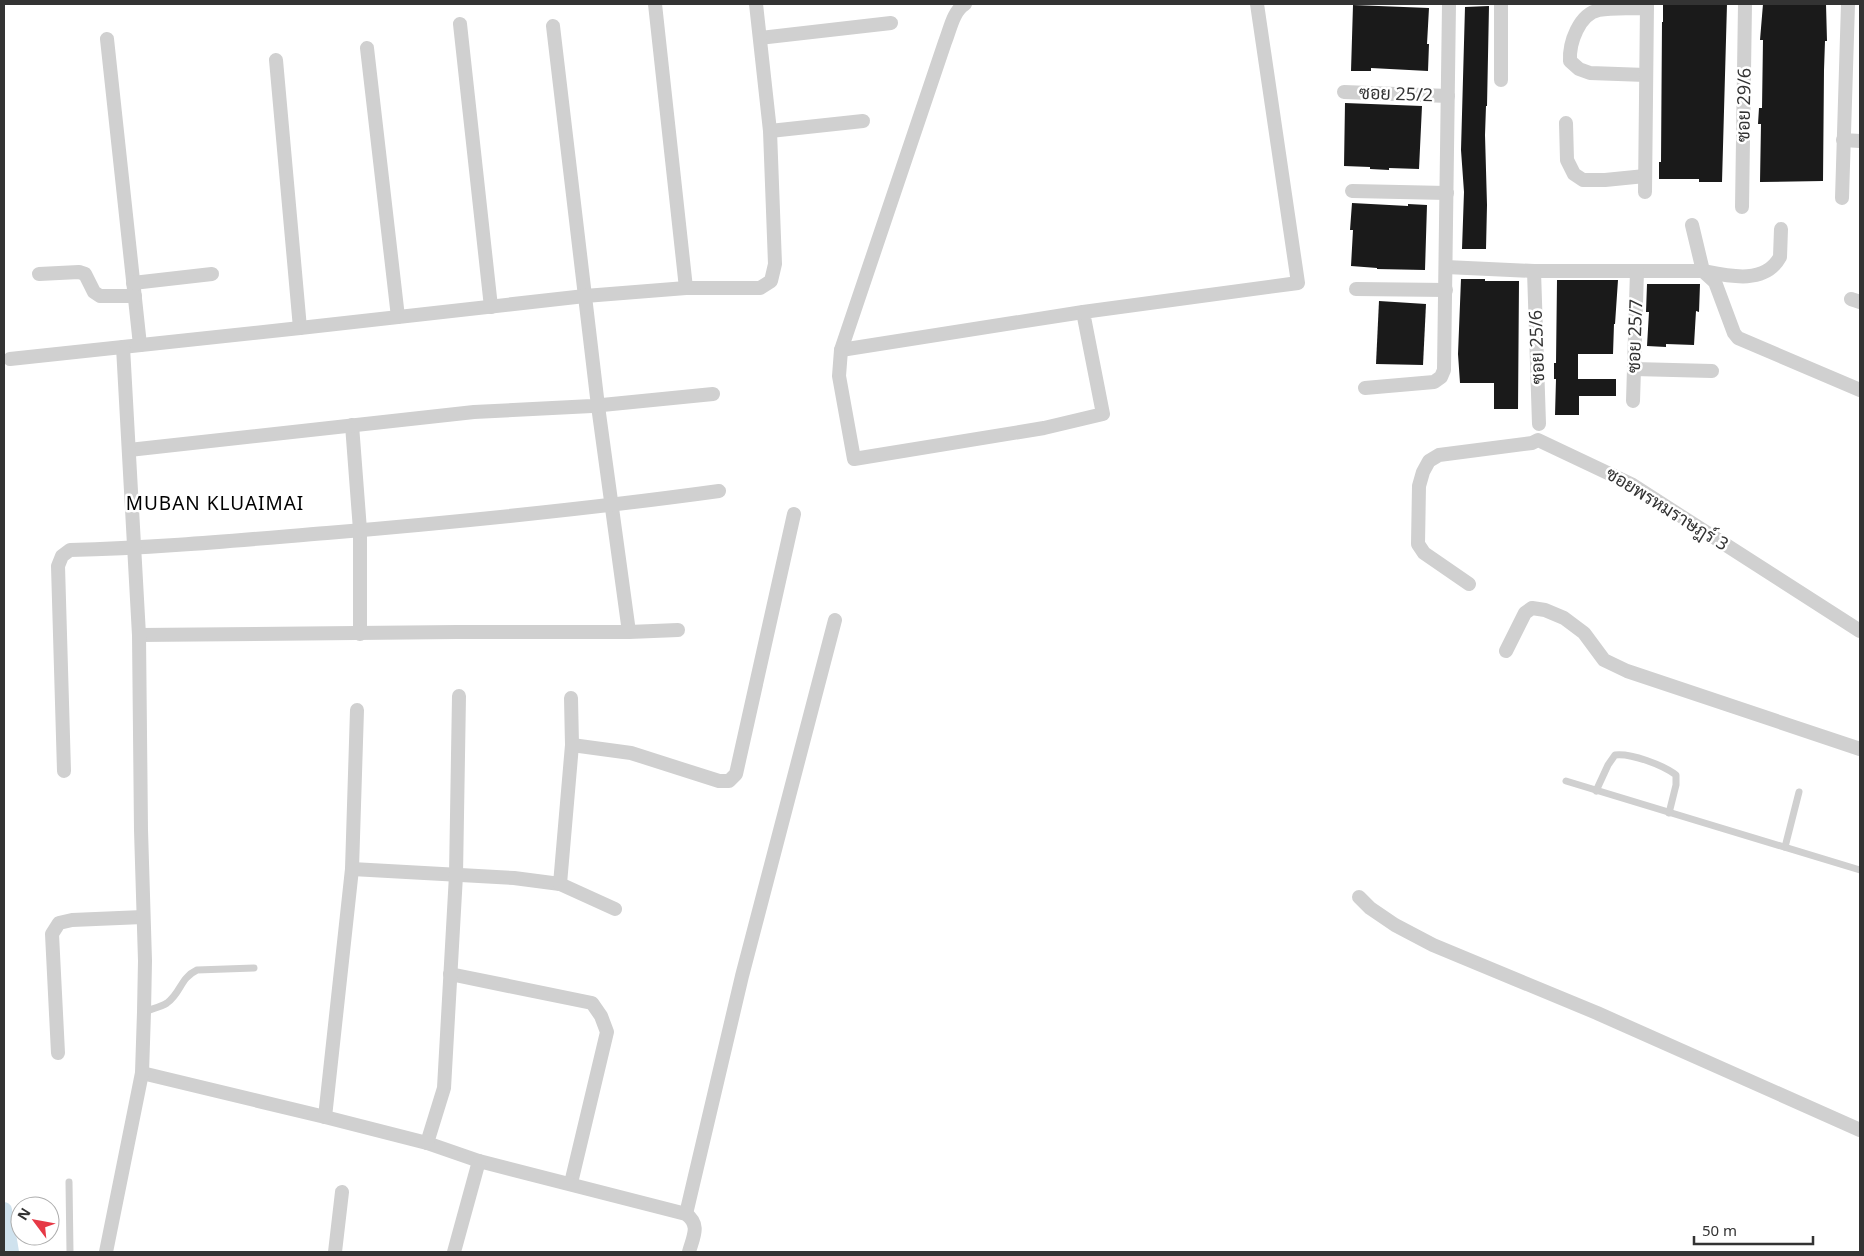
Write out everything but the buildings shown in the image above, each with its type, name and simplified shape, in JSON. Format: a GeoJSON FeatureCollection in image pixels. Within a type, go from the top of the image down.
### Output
{"type":"FeatureCollection","features":[{"type":"Feature","properties":{"kind":"street"},"geometry":{"type":"LineString","coordinates":[[656,4],[686,288]]}},
{"type":"Feature","properties":{"kind":"street"},"geometry":{"type":"LineString","coordinates":[[10,359],[585,296],[686,288],[760,288],[771,281],[775,264],[770,131],[756,4]]}},
{"type":"Feature","properties":{"kind":"street"},"geometry":{"type":"LineString","coordinates":[[965,4],[960,7],[945,42],[841,350],[839,376],[854,458],[1044,428],[1104,414],[1083,312]]}},
{"type":"Feature","properties":{"kind":"street"},"geometry":{"type":"LineString","coordinates":[[841,350],[1083,312],[1298,283],[1257,4]]}},
{"type":"Feature","properties":{"kind":"street"},"geometry":{"type":"LineString","coordinates":[[1365,388],[1434,382],[1441,378],[1444,370],[1449,4]]}},
{"type":"Feature","properties":{"kind":"street"},"geometry":{"type":"LineString","coordinates":[[1501,4],[1501,80]]}},
{"type":"Feature","properties":{"kind":"street","name":"ซอย 29/6"},"geometry":{"type":"LineString","coordinates":[[1742,207],[1745,4]]}},
{"type":"Feature","properties":{"kind":"street"},"geometry":{"type":"LineString","coordinates":[[1842,198],[1843,140],[1854,43],[1848,4]]}},
{"type":"Feature","properties":{"kind":"street"},"geometry":{"type":"LineString","coordinates":[[1645,192],[1647,6],[1598,10],[1585,19],[1576,32],[1570,51],[1570,61],[1579,69],[1590,73],[1646,75]]}},
{"type":"Feature","properties":{"kind":"street"},"geometry":{"type":"LineString","coordinates":[[760,38],[890,23]]}},
{"type":"Feature","properties":{"kind":"street"},"geometry":{"type":"LineString","coordinates":[[460,24],[491,307]]}},
{"type":"Feature","properties":{"kind":"street"},"geometry":{"type":"LineString","coordinates":[[553,26],[598,406],[629,632]]}},
{"type":"Feature","properties":{"kind":"street"},"geometry":{"type":"LineString","coordinates":[[107,39],[140,345]]}},
{"type":"Feature","properties":{"kind":"street"},"geometry":{"type":"LineString","coordinates":[[367,48],[398,317]]}},
{"type":"Feature","properties":{"kind":"street"},"geometry":{"type":"LineString","coordinates":[[276,60],[300,328]]}},
{"type":"Feature","properties":{"kind":"street","name":"ซอย 25/2"},"geometry":{"type":"LineString","coordinates":[[1344,92],[1448,96]]}},
{"type":"Feature","properties":{"kind":"street"},"geometry":{"type":"LineString","coordinates":[[770,131],[863,121]]}},
{"type":"Feature","properties":{"kind":"street"},"geometry":{"type":"LineString","coordinates":[[1566,123],[1567,160],[1574,174],[1583,180],[1645,176]]}},
{"type":"Feature","properties":{"kind":"street"},"geometry":{"type":"LineString","coordinates":[[1843,140],[1860,141]]}},
{"type":"Feature","properties":{"kind":"street"},"geometry":{"type":"LineString","coordinates":[[1352,191],[1447,193]]}},
{"type":"Feature","properties":{"kind":"street"},"geometry":{"type":"LineString","coordinates":[[1692,225],[1703,271],[1715,282],[1734,333],[1738,338],[1860,390]]}},
{"type":"Feature","properties":{"kind":"street"},"geometry":{"type":"LineString","coordinates":[[1446,267],[1534,270],[1703,271],[1737,277],[1757,274],[1774,265],[1780,258],[1781,229]]}},
{"type":"Feature","properties":{"kind":"street","name":"ซอย 25/6"},"geometry":{"type":"LineString","coordinates":[[1534,270],[1539,424]]}},
{"type":"Feature","properties":{"kind":"street","name":"ซอย 25/7"},"geometry":{"type":"LineString","coordinates":[[1633,401],[1637,271]]}},
{"type":"Feature","properties":{"kind":"street"},"geometry":{"type":"LineString","coordinates":[[39,274],[79,272],[85,274],[94,292],[100,296],[212,274]]}},
{"type":"Feature","properties":{"kind":"street"},"geometry":{"type":"LineString","coordinates":[[1356,289],[1446,290]]}},
{"type":"Feature","properties":{"kind":"street"},"geometry":{"type":"LineString","coordinates":[[106,1252],[142,1073],[145,961],[139,635],[123,347]]}},
{"type":"Feature","properties":{"kind":"street"},"geometry":{"type":"LineString","coordinates":[[1634,369],[1712,371]]}},
{"type":"Feature","properties":{"kind":"street"},"geometry":{"type":"LineString","coordinates":[[129,450],[474,412],[598,406],[713,394]]}},
{"type":"Feature","properties":{"kind":"street"},"geometry":{"type":"LineString","coordinates":[[352,425],[360,530],[360,634]]}},
{"type":"Feature","properties":{"kind":"street","name":"ซอยพรหมราษฎร์ 3"},"geometry":{"type":"LineString","coordinates":[[1469,584],[1424,553],[1418,544],[1419,486],[1423,472],[1429,461],[1438,455],[1522,444],[1538,440],[1631,484],[1860,631]]}},
{"type":"Feature","properties":{"kind":"street"},"geometry":{"type":"LineString","coordinates":[[64,772],[58,566],[62,556],[70,550],[135,549],[495,519],[719,492]]}},
{"type":"Feature","properties":{"kind":"street"},"geometry":{"type":"LineString","coordinates":[[572,745],[631,753],[719,781],[729,781],[736,774],[794,514]]}},
{"type":"Feature","properties":{"kind":"street"},"geometry":{"type":"LineString","coordinates":[[1506,652],[1524,613],[1532,608],[1545,610],[1564,618],[1584,633],[1604,660],[1628,671],[1860,749]]}},
{"type":"Feature","properties":{"kind":"street"},"geometry":{"type":"LineString","coordinates":[[686,1214],[742,976],[835,620]]}},
{"type":"Feature","properties":{"kind":"street"},"geometry":{"type":"LineString","coordinates":[[139,635],[629,632],[678,630]]}},
{"type":"Feature","properties":{"kind":"street"},"geometry":{"type":"LineString","coordinates":[[427,1144],[444,1088],[456,875],[459,696]]}},
{"type":"Feature","properties":{"kind":"street"},"geometry":{"type":"LineString","coordinates":[[560,884],[572,745],[571,698]]}},
{"type":"Feature","properties":{"kind":"street"},"geometry":{"type":"LineString","coordinates":[[325,1117],[352,869],[357,710]]}},
{"type":"Feature","properties":{"kind":"street"},"geometry":{"type":"LineString","coordinates":[[352,869],[514,878],[560,884],[615,909]]}},
{"type":"Feature","properties":{"kind":"street"},"geometry":{"type":"LineString","coordinates":[[1358,897],[1370,908],[1395,925],[1434,945],[1597,1013],[1860,1130]]}},
{"type":"Feature","properties":{"kind":"street"},"geometry":{"type":"LineString","coordinates":[[58,1053],[52,934],[59,923],[72,920],[143,917]]}},
{"type":"Feature","properties":{"kind":"street"},"geometry":{"type":"LineString","coordinates":[[450,974],[592,1003],[601,1016],[607,1032],[571,1183]]}},
{"type":"Feature","properties":{"kind":"street"},"geometry":{"type":"LineString","coordinates":[[142,1073],[325,1117],[427,1144],[479,1161],[571,1183],[686,1214],[695,1223],[696,1228],[689,1252]]}},
{"type":"Feature","properties":{"kind":"street"},"geometry":{"type":"LineString","coordinates":[[454,1252],[479,1161]]}},
{"type":"Feature","properties":{"kind":"street"},"geometry":{"type":"LineString","coordinates":[[335,1252],[342,1192]]}},
{"type":"Feature","properties":{"kind":"lane"},"geometry":{"type":"LineString","coordinates":[[1596,791],[1614,755],[1625,754],[1669,770],[1676,776],[1676,785],[1669,813]]}},
{"type":"Feature","properties":{"kind":"lane"},"geometry":{"type":"LineString","coordinates":[[1566,781],[1860,870]]}},
{"type":"Feature","properties":{"kind":"lane"},"geometry":{"type":"LineString","coordinates":[[1785,847],[1799,792]]}},
{"type":"Feature","properties":{"kind":"lane"},"geometry":{"type":"LineString","coordinates":[[144,1012],[167,1003],[177,991],[184,978],[197,970],[254,968]]}},
{"type":"Feature","properties":{"kind":"lane"},"geometry":{"type":"LineString","coordinates":[[69,1182],[70,1252]]}},
{"type":"Feature","properties":{"kind":"waterway"},"geometry":{"type":"LineString","coordinates":[[4,1210],[11,1252]]}},
{"type":"Feature","properties":{"kind":"district","name":"MUBAN KLUAIMAI"},"geometry":{"type":"Point","coordinates":[215,503]}}]}
